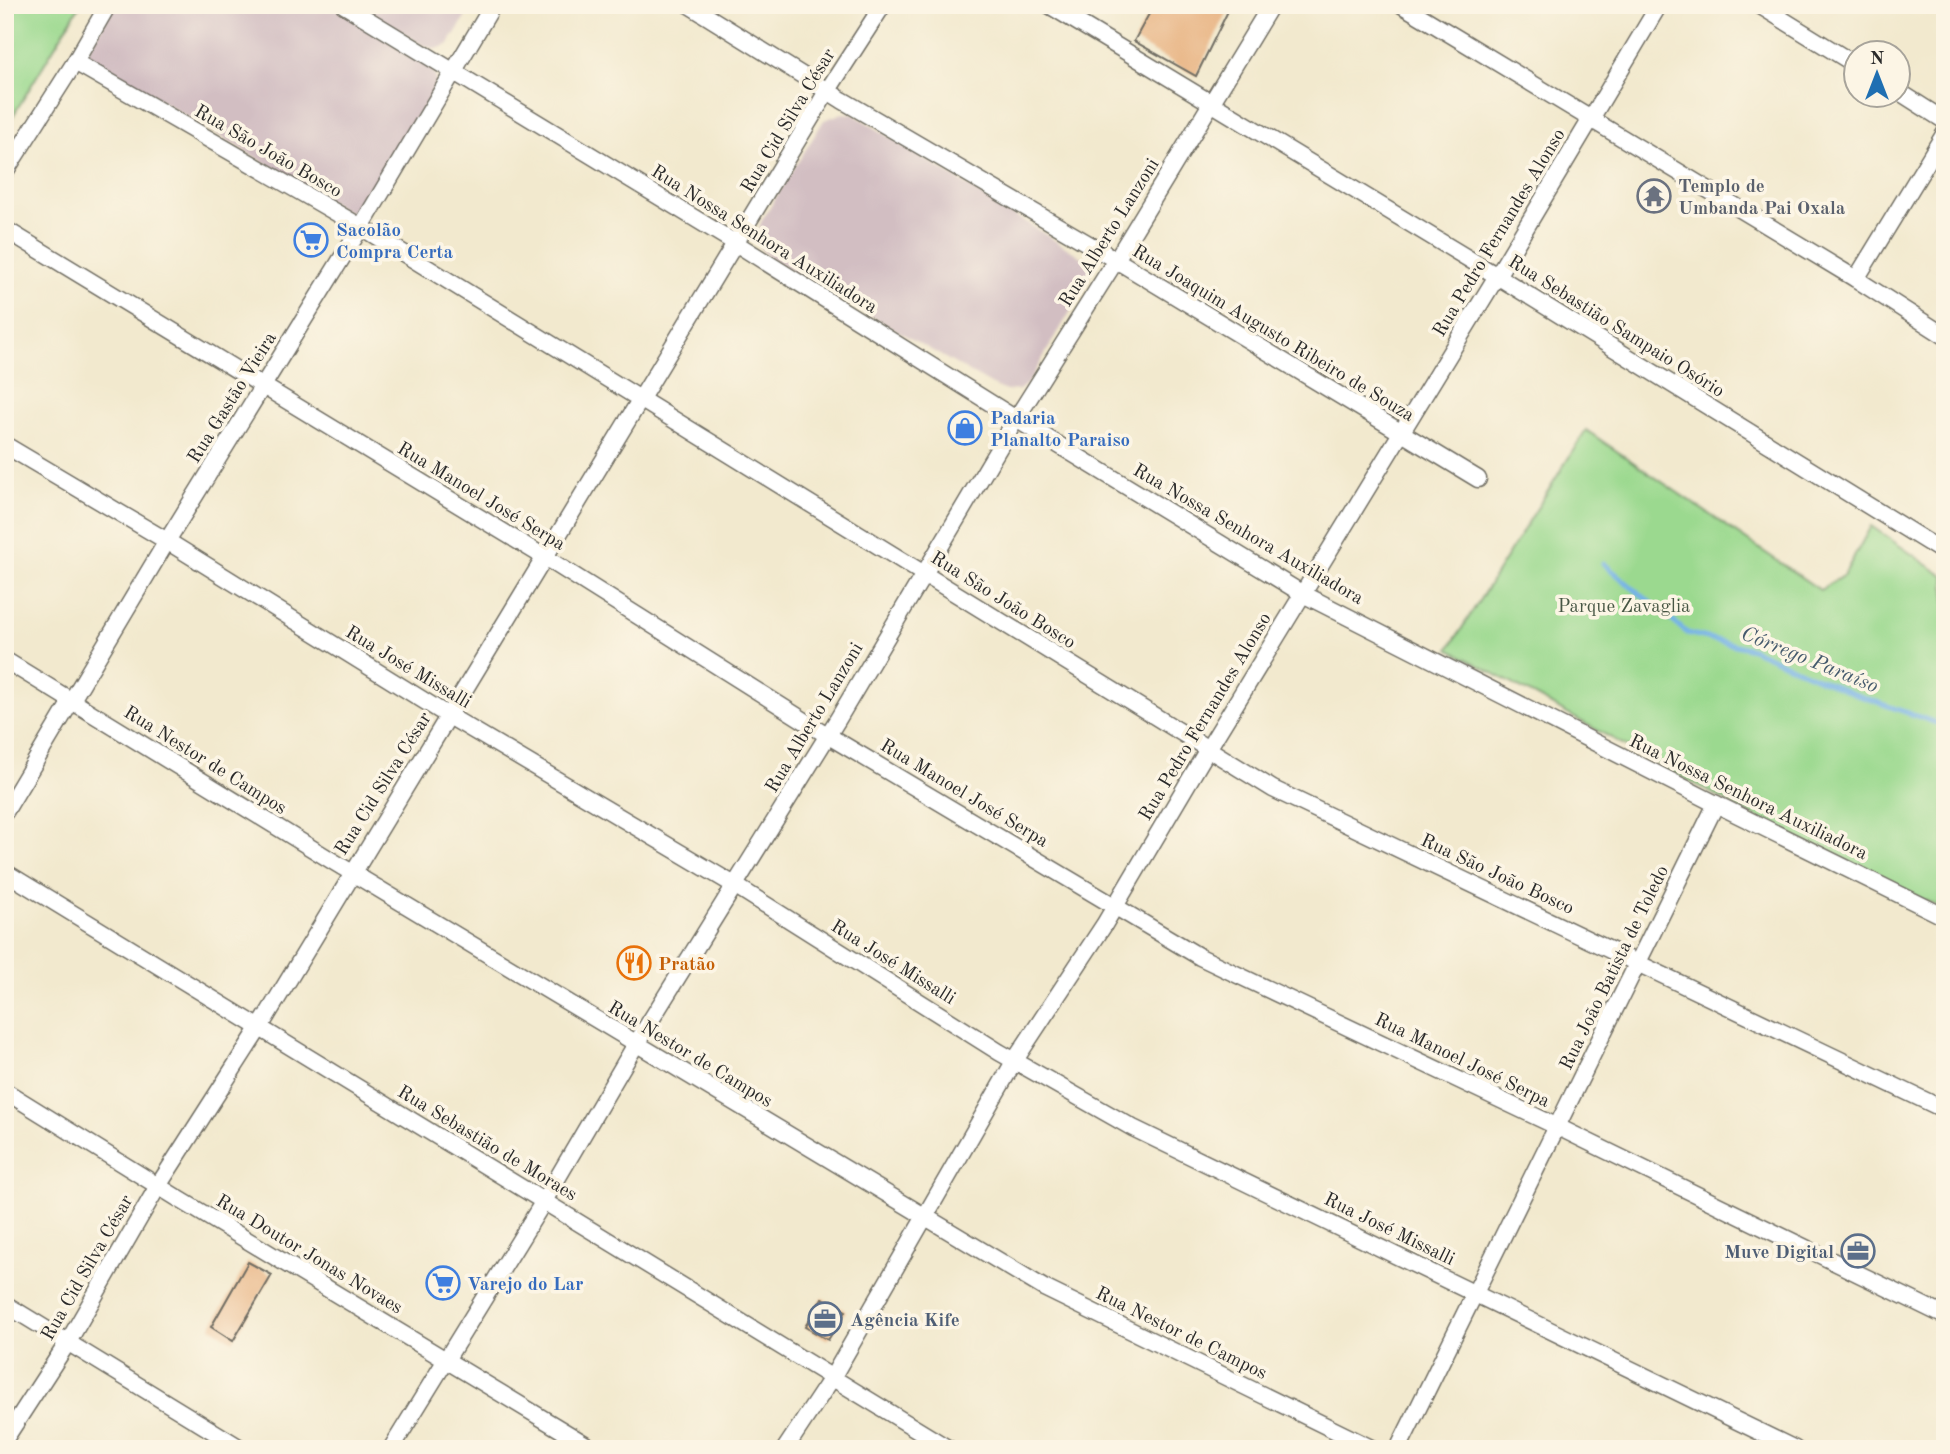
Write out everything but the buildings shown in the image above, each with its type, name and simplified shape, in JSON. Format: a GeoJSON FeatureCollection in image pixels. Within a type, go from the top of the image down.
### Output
{"type":"FeatureCollection","features":[{"type":"Feature","properties":{"kind":"street"},"geometry":{"type":"LineString","coordinates":[[5,172],[75,62],[107,5]]}},
{"type":"Feature","properties":{"kind":"street","name":"Rua Nossa Senhora Auxiliadora"},"geometry":{"type":"LineString","coordinates":[[344,5],[1303,594],[1945,917]]}},
{"type":"Feature","properties":{"kind":"street","name":"Rua Gastão Vieira"},"geometry":{"type":"LineString","coordinates":[[5,812],[494,5]]}},
{"type":"Feature","properties":{"kind":"street","name":"Rua Joaquim Augusto Ribeiro de Souza"},"geometry":{"type":"LineString","coordinates":[[689,5],[1116,260],[1399,434],[1478,479]]}},
{"type":"Feature","properties":{"kind":"street","name":"Rua Cid Silva César"},"geometry":{"type":"LineString","coordinates":[[5,1439],[68,1342],[158,1186],[260,1027],[352,872],[546,558],[639,400],[737,244],[828,90],[883,5]]}},
{"type":"Feature","properties":{"kind":"street","name":"Rua Sebastião Sampaio Osório"},"geometry":{"type":"LineString","coordinates":[[1049,5],[1497,276],[1945,553]]}},
{"type":"Feature","properties":{"kind":"street","name":"Rua Alberto Lanzoni"},"geometry":{"type":"LineString","coordinates":[[391,1449],[544,1201],[636,1044],[736,886],[1016,419],[1212,105],[1271,5]]}},
{"type":"Feature","properties":{"kind":"street"},"geometry":{"type":"LineString","coordinates":[[1402,5],[1856,279],[1945,336]]}},
{"type":"Feature","properties":{"kind":"street","name":"Rua Pedro Fernandes Alonso"},"geometry":{"type":"LineString","coordinates":[[785,1449],[832,1378],[1015,1060],[1116,905],[1659,5]]}},
{"type":"Feature","properties":{"kind":"street"},"geometry":{"type":"LineString","coordinates":[[1759,5],[1842,56]]}},
{"type":"Feature","properties":{"kind":"street","name":"Rua São João Bosco"},"geometry":{"type":"LineString","coordinates":[[75,62],[360,227],[1273,789],[1945,1110]]}},
{"type":"Feature","properties":{"kind":"street"},"geometry":{"type":"LineString","coordinates":[[1912,100],[1945,121]]}},
{"type":"Feature","properties":{"kind":"street"},"geometry":{"type":"LineString","coordinates":[[1856,279],[1945,133]]}},
{"type":"Feature","properties":{"kind":"street","name":"Rua Manoel José Serpa"},"geometry":{"type":"LineString","coordinates":[[5,229],[546,558],[827,735],[1200,957],[1558,1127],[1945,1316]]}},
{"type":"Feature","properties":{"kind":"street","name":"Rua José Missalli"},"geometry":{"type":"LineString","coordinates":[[5,445],[736,886],[1015,1060],[1133,1128],[1794,1449]]}},
{"type":"Feature","properties":{"kind":"street","name":"Rua Nestor de Campos"},"geometry":{"type":"LineString","coordinates":[[5,660],[636,1044],[1044,1288],[1373,1449]]}},
{"type":"Feature","properties":{"kind":"street","name":"Rua João Batista de Toledo"},"geometry":{"type":"LineString","coordinates":[[1398,1449],[1716,804]]}},
{"type":"Feature","properties":{"kind":"street","name":"Rua Sebastião de Moraes"},"geometry":{"type":"LineString","coordinates":[[5,872],[949,1449]]}},
{"type":"Feature","properties":{"kind":"street","name":"Rua Doutor Jonas Novaes"},"geometry":{"type":"LineString","coordinates":[[5,1091],[593,1449]]}},
{"type":"Feature","properties":{"kind":"street"},"geometry":{"type":"LineString","coordinates":[[5,1304],[242,1449]]}},
{"type":"Feature","properties":{"kind":"shaded area"},"geometry":{"type":"Polygon","coordinates":[[[115,5],[332,5],[430,66],[436,84],[433,93],[360,207],[348,212],[92,60],[88,50],[115,5]]]}},
{"type":"Feature","properties":{"kind":"shaded area"},"geometry":{"type":"Polygon","coordinates":[[[360,5],[473,5],[448,45],[436,49],[422,45],[360,5]]]}},
{"type":"Feature","properties":{"kind":"shaded area"},"geometry":{"type":"Polygon","coordinates":[[[843,113],[853,114],[1086,260],[1090,269],[1089,280],[1028,383],[1019,390],[1006,391],[996,387],[768,257],[760,248],[761,222],[824,120],[843,113]]]}},
{"type":"Feature","properties":{"kind":"green space"},"geometry":{"type":"Polygon","coordinates":[[[5,5],[80,5],[5,129],[5,5]]]}},
{"type":"Feature","properties":{"kind":"green space","name":"Parque Zavaglia"},"geometry":{"type":"Polygon","coordinates":[[[1586,430],[1820,590],[1844,575],[1871,526],[1945,577],[1945,910],[1792,837],[1449,649],[1586,430]]]}},
{"type":"Feature","properties":{"kind":"waterway","name":"Córrego Paraíso"},"geometry":{"type":"LineString","coordinates":[[1603,563],[1687,633],[1752,649],[1851,693],[1945,726]]}},
{"type":"Feature","properties":{"kind":"place","name":"Templo de Umbanda Pai Oxala"},"geometry":{"type":"Point","coordinates":[1654,196]}},
{"type":"Feature","properties":{"kind":"place","name":"Sacolão Compra Certa"},"geometry":{"type":"Point","coordinates":[311,240]}},
{"type":"Feature","properties":{"kind":"place","name":"Padaria Planalto Paraiso"},"geometry":{"type":"Point","coordinates":[965,428]}},
{"type":"Feature","properties":{"kind":"place","name":"Pratão"},"geometry":{"type":"Point","coordinates":[634,963]}},
{"type":"Feature","properties":{"kind":"place","name":"Muve Digital"},"geometry":{"type":"Point","coordinates":[1858,1251]}},
{"type":"Feature","properties":{"kind":"place","name":"Varejo do Lar"},"geometry":{"type":"Point","coordinates":[443,1283]}},
{"type":"Feature","properties":{"kind":"place","name":"Agência Kife"},"geometry":{"type":"Point","coordinates":[825,1319]}}]}
